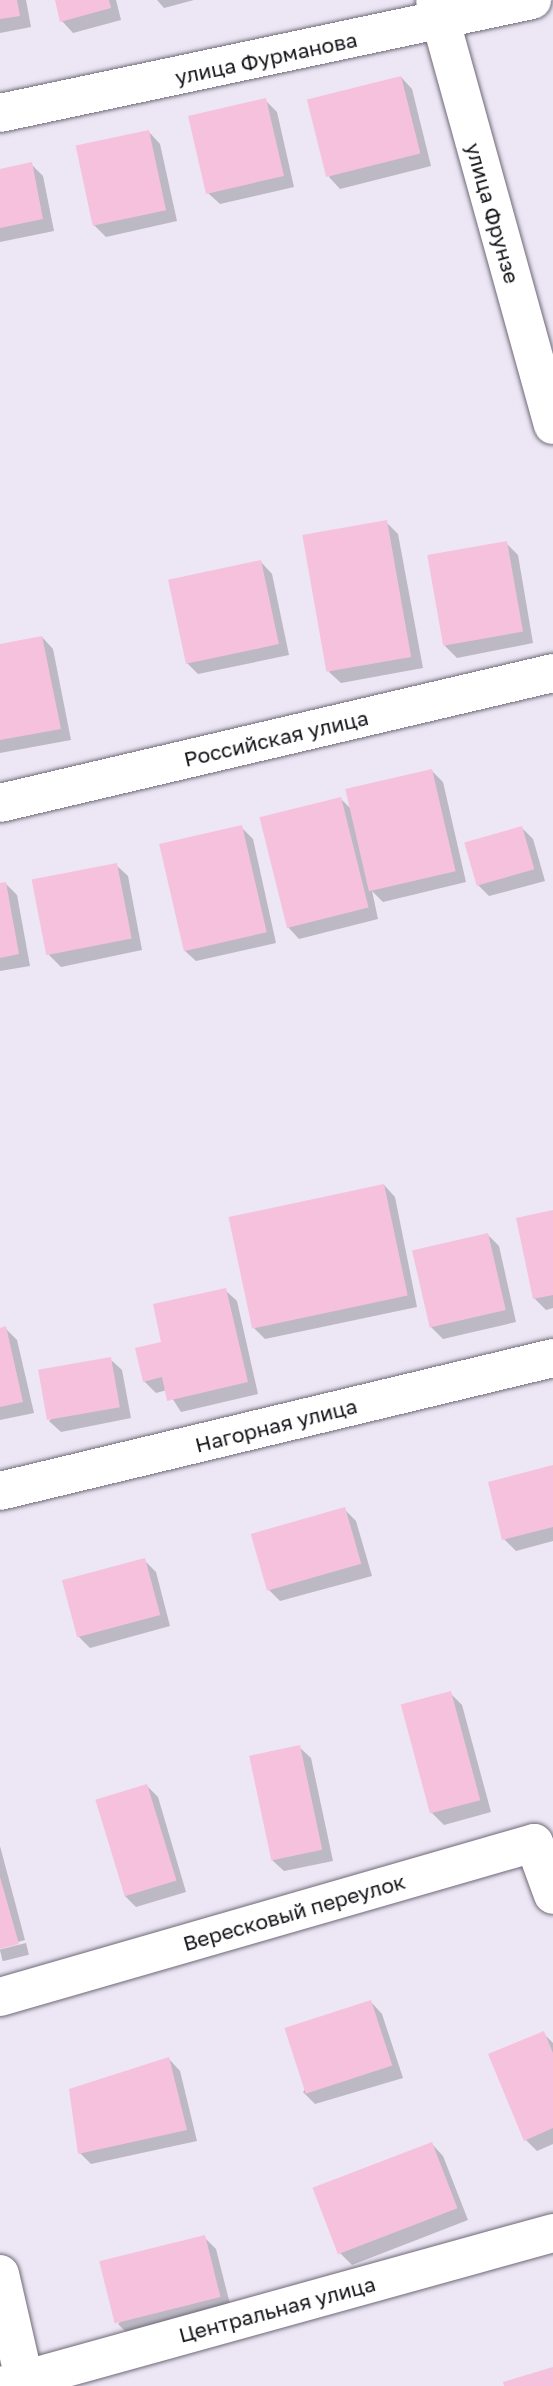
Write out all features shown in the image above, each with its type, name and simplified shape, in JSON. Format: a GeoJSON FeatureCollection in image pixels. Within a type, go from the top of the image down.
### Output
{"type":"FeatureCollection","features":[{"type":"Feature","properties":{"kind":"street","name":"улица Фурманова"},"geometry":{"type":"LineString","coordinates":[[0,113],[437,11],[532,0]]}},
{"type":"Feature","properties":{"kind":"street","name":"улица Фрунзе"},"geometry":{"type":"LineString","coordinates":[[437,11],[553,425]]}},
{"type":"Feature","properties":{"kind":"street","name":"Российская улица"},"geometry":{"type":"LineString","coordinates":[[0,803],[553,673]]}},
{"type":"Feature","properties":{"kind":"street","name":"Нагорная улица"},"geometry":{"type":"LineString","coordinates":[[0,1492],[553,1359]]}},
{"type":"Feature","properties":{"kind":"street","name":"Вересковый переулок"},"geometry":{"type":"LineString","coordinates":[[0,1997],[534,1843],[553,1895]]}},
{"type":"Feature","properties":{"kind":"street","name":"Центральная улица"},"geometry":{"type":"LineString","coordinates":[[13,2383],[553,2233]]}},
{"type":"Feature","properties":{"kind":"street"},"geometry":{"type":"LineString","coordinates":[[0,2274],[13,2383]]}},
{"type":"Feature","properties":{"kind":"building"},"geometry":{"type":"Polygon","coordinates":[[[0,0],[17,0],[20,16],[0,19],[0,0]]]}},
{"type":"Feature","properties":{"kind":"building"},"geometry":{"type":"Polygon","coordinates":[[[55,0],[109,0],[111,8],[60,22],[55,0]]]}},
{"type":"Feature","properties":{"kind":"building"},"geometry":{"type":"Polygon","coordinates":[[[401,76],[420,154],[326,177],[307,99],[401,76]]]}},
{"type":"Feature","properties":{"kind":"building"},"geometry":{"type":"Polygon","coordinates":[[[266,98],[284,176],[206,194],[188,116],[266,98]]]}},
{"type":"Feature","properties":{"kind":"building"},"geometry":{"type":"Polygon","coordinates":[[[149,130],[166,210],[93,226],[76,146],[149,130]]]}},
{"type":"Feature","properties":{"kind":"building"},"geometry":{"type":"Polygon","coordinates":[[[32,162],[43,219],[0,228],[0,169],[32,162]]]}},
{"type":"Feature","properties":{"kind":"building"},"geometry":{"type":"Polygon","coordinates":[[[387,520],[411,657],[326,672],[302,535],[387,520]]]}},
{"type":"Feature","properties":{"kind":"building"},"geometry":{"type":"Polygon","coordinates":[[[507,541],[523,632],[443,646],[427,555],[507,541]]]}},
{"type":"Feature","properties":{"kind":"building"},"geometry":{"type":"Polygon","coordinates":[[[261,560],[279,644],[186,664],[168,580],[261,560]]]}},
{"type":"Feature","properties":{"kind":"building"},"geometry":{"type":"Polygon","coordinates":[[[42,636],[61,729],[0,740],[0,644],[42,636]]]}},
{"type":"Feature","properties":{"kind":"building"},"geometry":{"type":"Polygon","coordinates":[[[432,769],[456,871],[369,891],[345,789],[432,769]]]}},
{"type":"Feature","properties":{"kind":"building"},"geometry":{"type":"Polygon","coordinates":[[[341,797],[369,908],[287,928],[259,817],[341,797]]]}},
{"type":"Feature","properties":{"kind":"building"},"geometry":{"type":"Polygon","coordinates":[[[242,825],[267,932],[184,951],[159,844],[242,825]]]}},
{"type":"Feature","properties":{"kind":"building"},"geometry":{"type":"Polygon","coordinates":[[[522,826],[534,869],[477,886],[464,843],[522,826]]]}},
{"type":"Feature","properties":{"kind":"building"},"geometry":{"type":"Polygon","coordinates":[[[117,863],[132,939],[46,955],[32,880],[117,863]]]}},
{"type":"Feature","properties":{"kind":"building"},"geometry":{"type":"Polygon","coordinates":[[[6,882],[19,954],[0,958],[0,883],[6,882]]]}},
{"type":"Feature","properties":{"kind":"building"},"geometry":{"type":"Polygon","coordinates":[[[384,1184],[408,1296],[252,1329],[228,1217],[384,1184]]]}},
{"type":"Feature","properties":{"kind":"building"},"geometry":{"type":"Polygon","coordinates":[[[553,1210],[553,1295],[533,1299],[516,1218],[553,1210]]]}},
{"type":"Feature","properties":{"kind":"building"},"geometry":{"type":"Polygon","coordinates":[[[488,1233],[506,1310],[430,1328],[412,1251],[488,1233]]]}},
{"type":"Feature","properties":{"kind":"building"},"geometry":{"type":"Polygon","coordinates":[[[226,1288],[248,1382],[167,1401],[162,1377],[143,1382],[135,1348],[161,1342],[153,1304],[226,1288]]]}},
{"type":"Feature","properties":{"kind":"building"},"geometry":{"type":"Polygon","coordinates":[[[6,1326],[23,1402],[0,1407],[0,1328],[6,1326]]]}},
{"type":"Feature","properties":{"kind":"building"},"geometry":{"type":"Polygon","coordinates":[[[111,1357],[120,1407],[47,1420],[38,1370],[111,1357]]]}},
{"type":"Feature","properties":{"kind":"building"},"geometry":{"type":"Polygon","coordinates":[[[553,1465],[553,1527],[502,1540],[488,1482],[553,1465]]]}},
{"type":"Feature","properties":{"kind":"building"},"geometry":{"type":"Polygon","coordinates":[[[345,1507],[361,1564],[267,1591],[251,1534],[345,1507]]]}},
{"type":"Feature","properties":{"kind":"building"},"geometry":{"type":"Polygon","coordinates":[[[145,1558],[160,1615],[77,1637],[62,1580],[145,1558]]]}},
{"type":"Feature","properties":{"kind":"building"},"geometry":{"type":"Polygon","coordinates":[[[451,1691],[480,1800],[430,1814],[401,1704],[451,1691]]]}},
{"type":"Feature","properties":{"kind":"building"},"geometry":{"type":"Polygon","coordinates":[[[300,1745],[322,1850],[271,1860],[249,1756],[300,1745]]]}},
{"type":"Feature","properties":{"kind":"building"},"geometry":{"type":"Polygon","coordinates":[[[147,1784],[177,1881],[125,1896],[95,1800],[147,1784]]]}},
{"type":"Feature","properties":{"kind":"building"},"geometry":{"type":"Polygon","coordinates":[[[0,1877],[19,1944],[0,1949],[0,1877]]]}},
{"type":"Feature","properties":{"kind":"building"},"geometry":{"type":"Polygon","coordinates":[[[371,2000],[392,2066],[306,2094],[284,2028],[371,2000]]]}},
{"type":"Feature","properties":{"kind":"building"},"geometry":{"type":"Polygon","coordinates":[[[544,2031],[553,2053],[553,2128],[524,2141],[488,2054],[544,2031]]]}},
{"type":"Feature","properties":{"kind":"building"},"geometry":{"type":"Polygon","coordinates":[[[169,2057],[187,2130],[78,2154],[69,2089],[169,2057]]]}},
{"type":"Feature","properties":{"kind":"building"},"geometry":{"type":"Polygon","coordinates":[[[432,2142],[457,2208],[338,2254],[313,2188],[432,2142]]]}},
{"type":"Feature","properties":{"kind":"building"},"geometry":{"type":"Polygon","coordinates":[[[205,2235],[220,2297],[115,2323],[99,2261],[205,2235]]]}},
{"type":"Feature","properties":{"kind":"building"},"geometry":{"type":"Polygon","coordinates":[[[553,2367],[553,2386],[504,2386],[503,2382],[553,2367]]]}}]}
